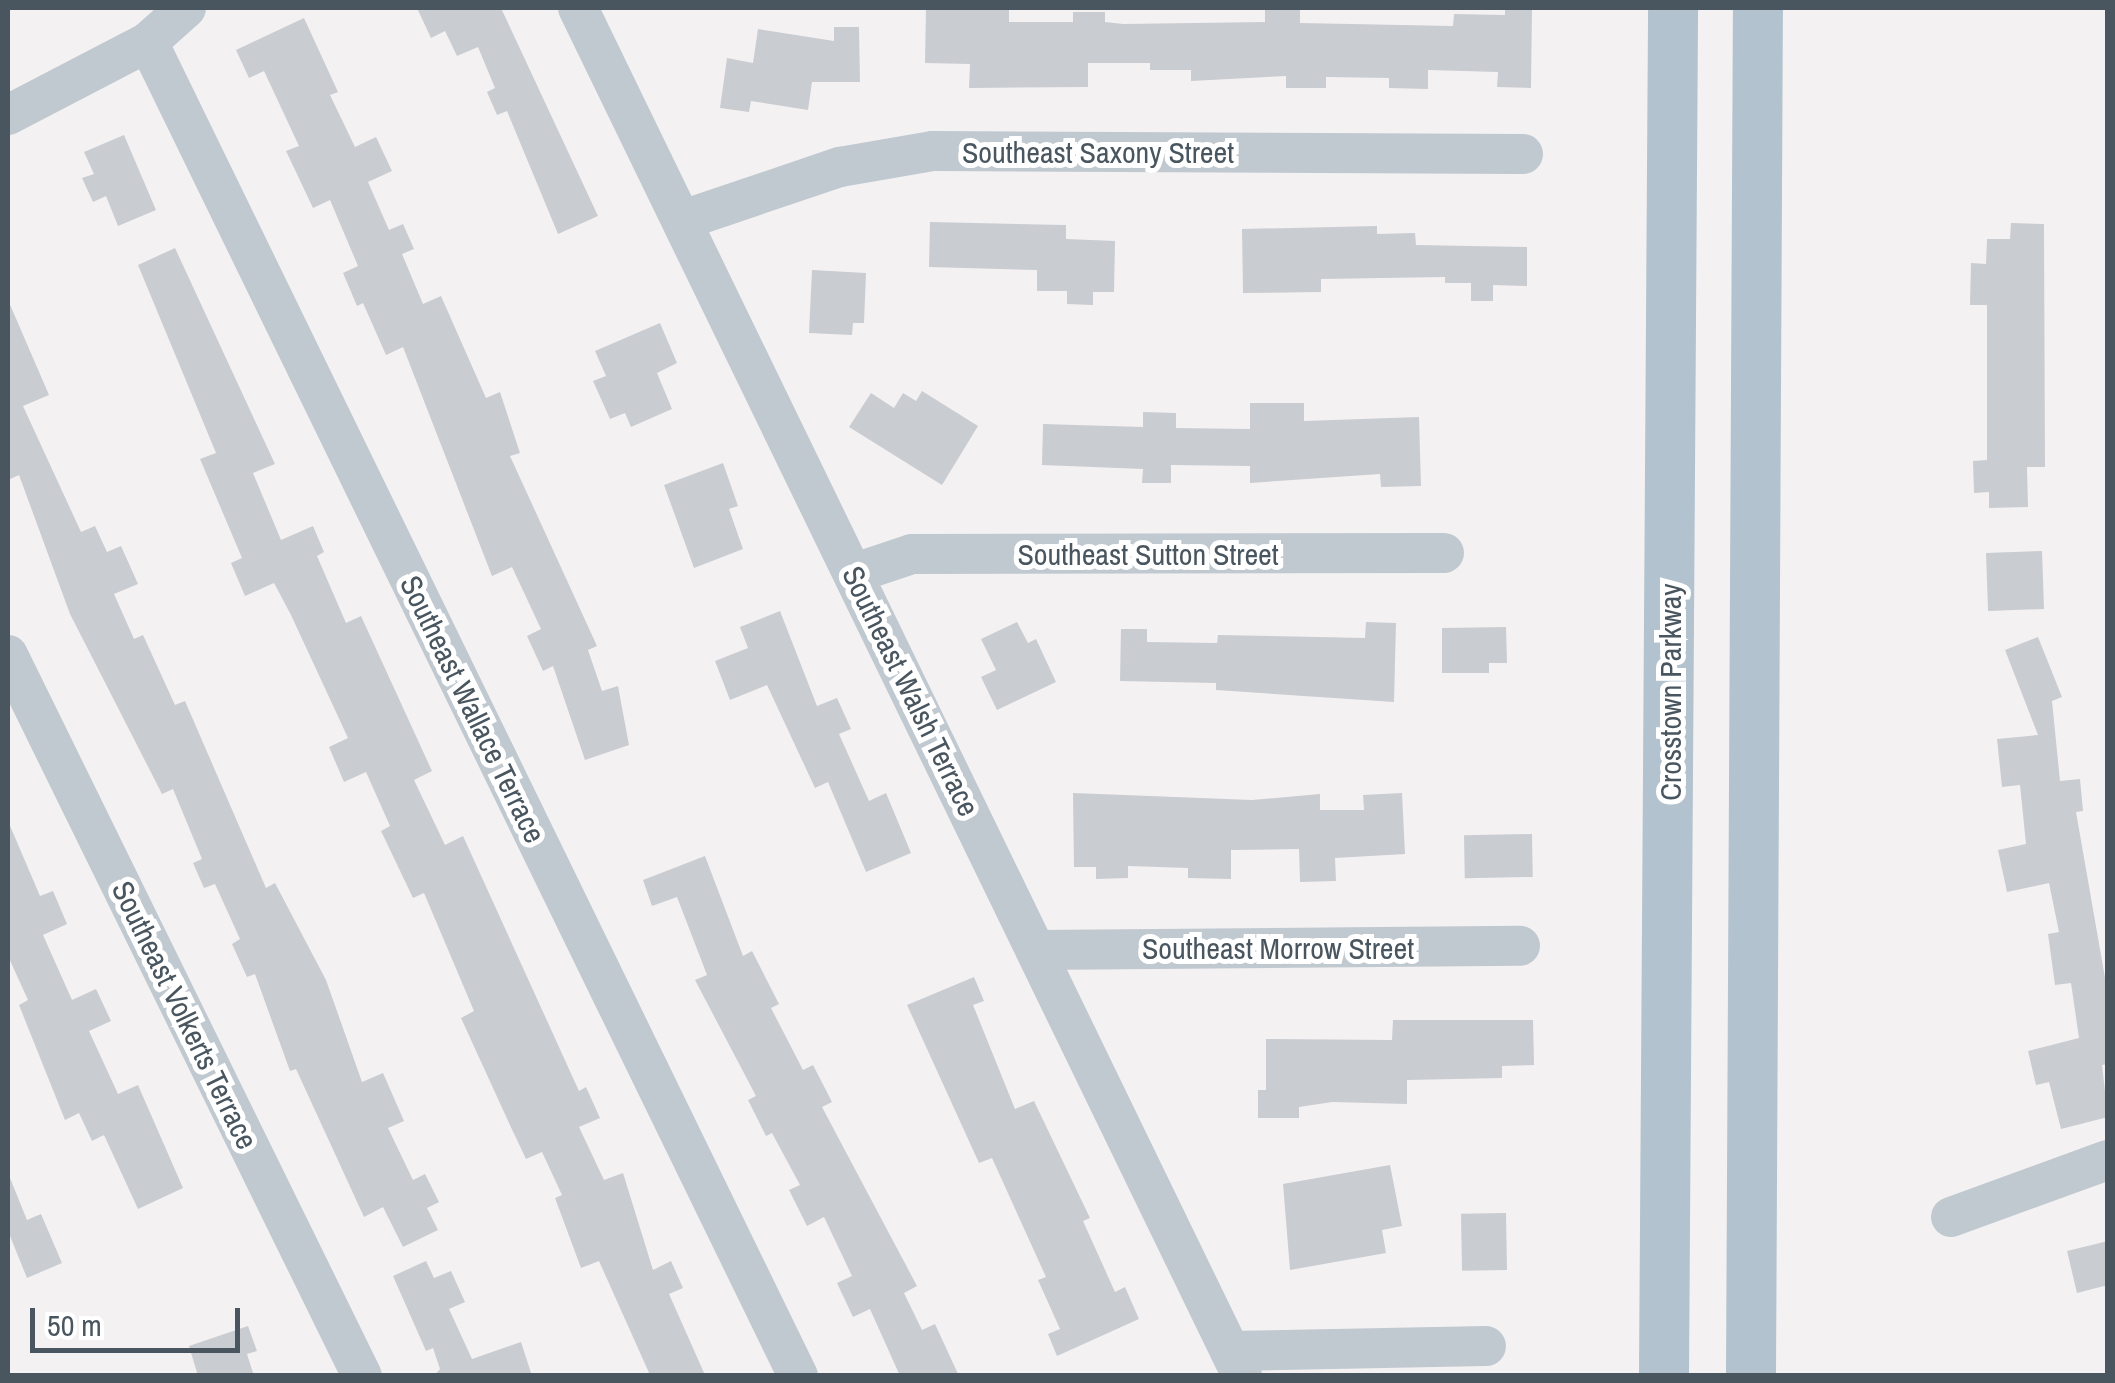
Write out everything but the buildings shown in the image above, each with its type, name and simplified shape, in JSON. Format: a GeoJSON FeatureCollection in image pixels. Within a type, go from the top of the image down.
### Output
{"type":"FeatureCollection","features":[{"type":"Feature","properties":{"kind":"main road","name":"Crosstown Parkway"},"geometry":{"type":"LineString","coordinates":[[1664,1376],[1673,8]]}},
{"type":"Feature","properties":{"kind":"main road"},"geometry":{"type":"LineString","coordinates":[[1751,1376],[1758,8]]}},
{"type":"Feature","properties":{"kind":"street"},"geometry":{"type":"LineString","coordinates":[[8,115],[148,42],[186,8]]}},
{"type":"Feature","properties":{"kind":"street","name":"Southeast Walsh Terrace"},"geometry":{"type":"LineString","coordinates":[[578,8],[1236,1363]]}},
{"type":"Feature","properties":{"kind":"street","name":"Southeast Wallace Terrace"},"geometry":{"type":"LineString","coordinates":[[148,42],[798,1376]]}},
{"type":"Feature","properties":{"kind":"street","name":"Southeast Saxony Street"},"geometry":{"type":"LineString","coordinates":[[684,220],[840,167],[933,152],[1523,154]]}},
{"type":"Feature","properties":{"kind":"street","name":"Southeast Sutton Street"},"geometry":{"type":"LineString","coordinates":[[855,573],[912,554],[1444,553]]}},
{"type":"Feature","properties":{"kind":"street","name":"Southeast Volkerts Terrace"},"geometry":{"type":"LineString","coordinates":[[8,655],[362,1376]]}},
{"type":"Feature","properties":{"kind":"street","name":"Southeast Morrow Street"},"geometry":{"type":"LineString","coordinates":[[1036,950],[1520,946]]}},
{"type":"Feature","properties":{"kind":"street"},"geometry":{"type":"LineString","coordinates":[[1951,1218],[2108,1160]]}},
{"type":"Feature","properties":{"kind":"street"},"geometry":{"type":"LineString","coordinates":[[1236,1363],[1486,1346]]}}]}
